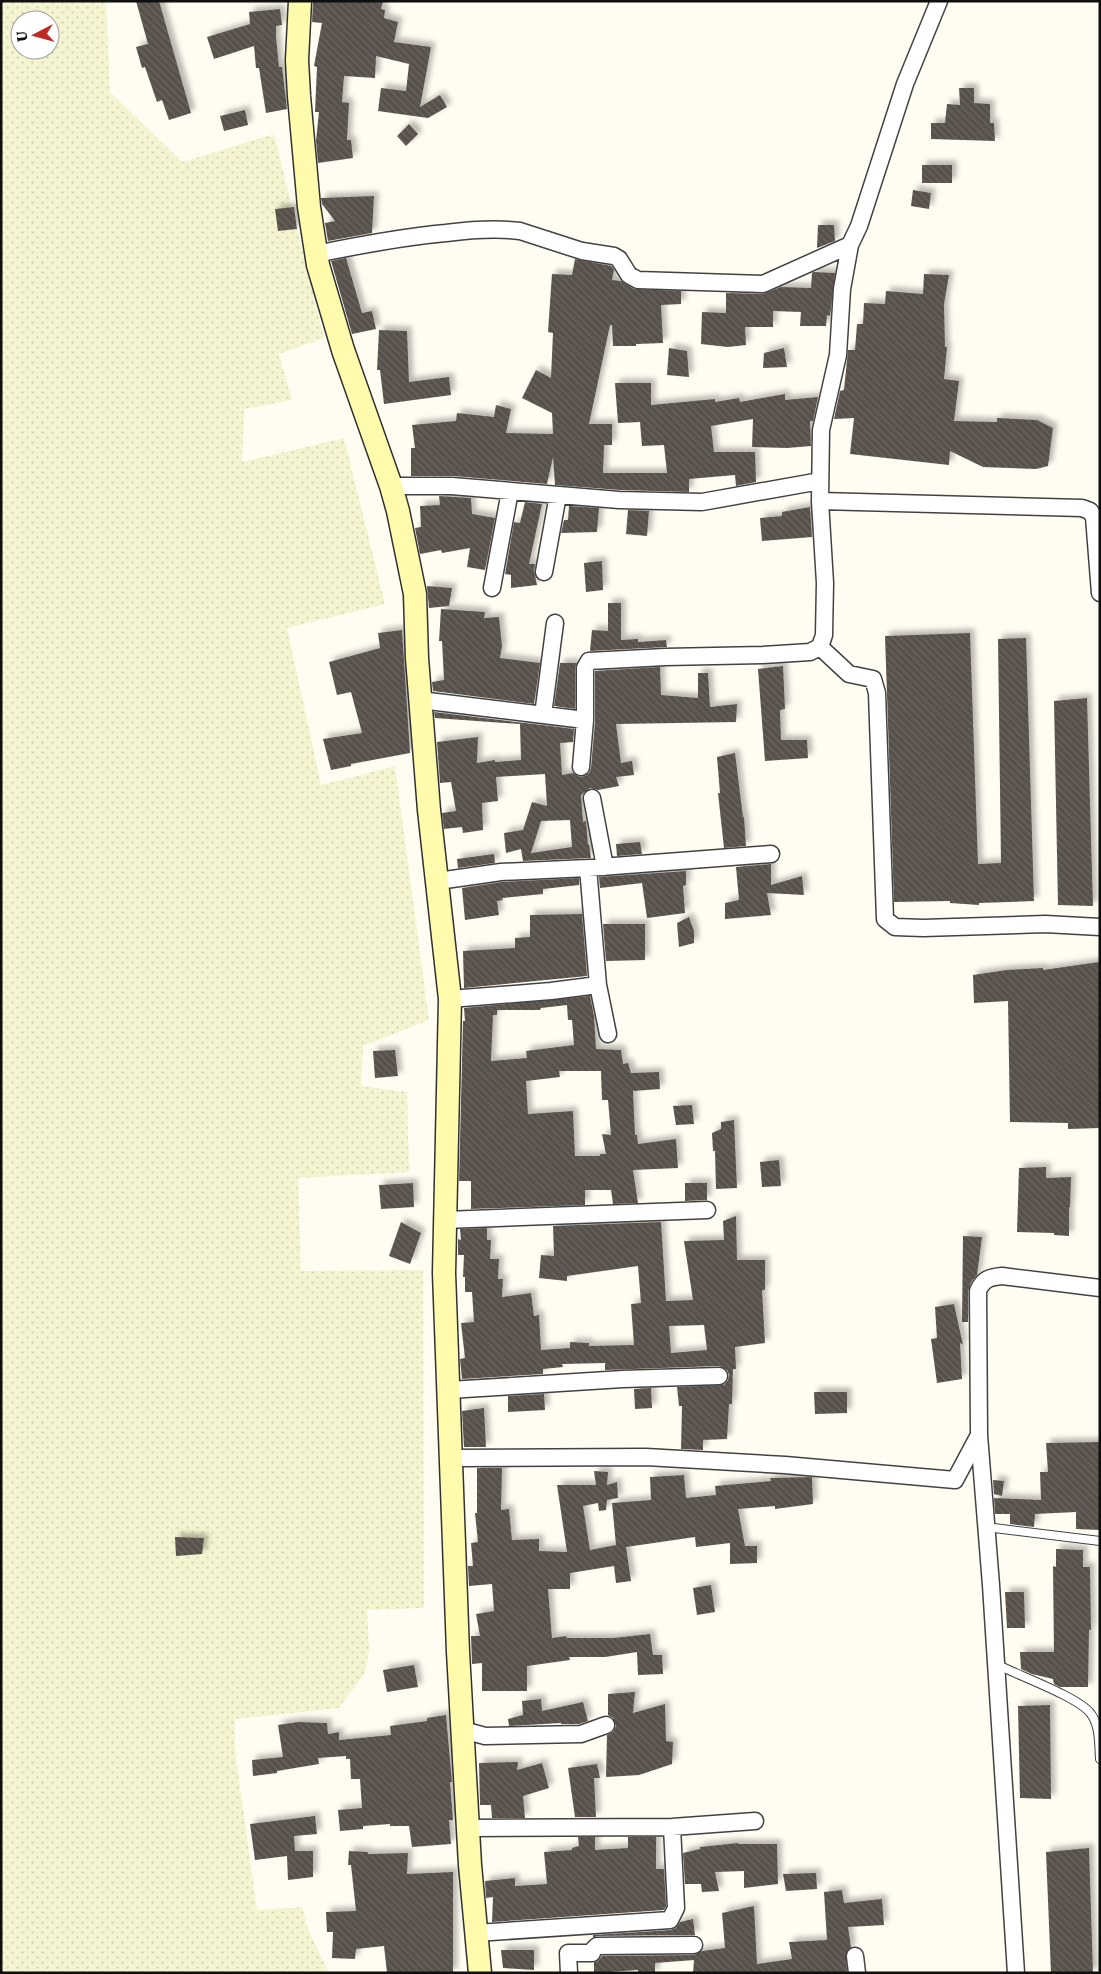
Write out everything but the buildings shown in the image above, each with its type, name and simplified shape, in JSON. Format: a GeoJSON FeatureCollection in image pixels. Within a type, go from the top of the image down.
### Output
{"type":"FeatureCollection","features":[{"type":"Feature","properties":{"kind":"street"},"geometry":{"type":"LineString","coordinates":[[300,1],[297,60],[298,96],[309,207],[316,254],[343,350],[391,486],[415,594],[420,700],[450,999],[444,1273],[468,1828],[480,1973]]}},
{"type":"Feature","properties":{"kind":"street"},"geometry":{"type":"LineString","coordinates":[[581,767],[585,720],[585,668],[589,661],[665,657],[763,656],[810,652],[820,647],[824,635],[825,583],[820,501],[822,430],[838,355],[842,289],[850,245],[859,226],[905,84],[940,1]]}},
{"type":"Feature","properties":{"kind":"street"},"geometry":{"type":"LineString","coordinates":[[316,254],[405,237],[461,231],[520,230],[582,251],[614,256],[619,259],[629,275],[638,280],[763,284],[850,245]]}},
{"type":"Feature","properties":{"kind":"street"},"geometry":{"type":"LineString","coordinates":[[391,486],[452,486],[618,500],[702,502],[820,481]]}},
{"type":"Feature","properties":{"kind":"street"},"geometry":{"type":"LineString","coordinates":[[492,588],[510,491]]}},
{"type":"Feature","properties":{"kind":"street"},"geometry":{"type":"LineString","coordinates":[[544,572],[558,495]]}},
{"type":"Feature","properties":{"kind":"street"},"geometry":{"type":"LineString","coordinates":[[820,501],[1082,508],[1090,511],[1094,517],[1100,593]]}},
{"type":"Feature","properties":{"kind":"street"},"geometry":{"type":"LineString","coordinates":[[543,715],[555,623]]}},
{"type":"Feature","properties":{"kind":"street"},"geometry":{"type":"LineString","coordinates":[[820,647],[849,674],[873,679],[875,686],[885,919],[895,927],[923,928],[1045,924],[1100,927]]}},
{"type":"Feature","properties":{"kind":"street"},"geometry":{"type":"LineString","coordinates":[[420,700],[585,720]]}},
{"type":"Feature","properties":{"kind":"street"},"geometry":{"type":"LineString","coordinates":[[592,798],[605,867]]}},
{"type":"Feature","properties":{"kind":"street"},"geometry":{"type":"LineString","coordinates":[[438,881],[501,872],[605,867],[771,854]]}},
{"type":"Feature","properties":{"kind":"street"},"geometry":{"type":"LineString","coordinates":[[588,868],[598,985],[608,1034]]}},
{"type":"Feature","properties":{"kind":"street"},"geometry":{"type":"LineString","coordinates":[[450,999],[551,991],[598,985]]}},
{"type":"Feature","properties":{"kind":"street"},"geometry":{"type":"LineString","coordinates":[[445,1220],[708,1210]]}},
{"type":"Feature","properties":{"kind":"street"},"geometry":{"type":"LineString","coordinates":[[1016,1973],[979,1435],[978,1291],[984,1280],[991,1277],[1011,1276],[1100,1288]]}},
{"type":"Feature","properties":{"kind":"street"},"geometry":{"type":"LineString","coordinates":[[449,1390],[623,1379],[719,1376]]}},
{"type":"Feature","properties":{"kind":"street"},"geometry":{"type":"LineString","coordinates":[[452,1458],[646,1457],[785,1465],[955,1480],[979,1435]]}},
{"type":"Feature","properties":{"kind":"street"},"geometry":{"type":"LineString","coordinates":[[463,1730],[485,1736],[581,1734],[606,1725]]}},
{"type":"Feature","properties":{"kind":"street"},"geometry":{"type":"LineString","coordinates":[[468,1828],[672,1827],[755,1821]]}},
{"type":"Feature","properties":{"kind":"street"},"geometry":{"type":"LineString","coordinates":[[476,1933],[670,1920],[676,1908],[672,1827]]}},
{"type":"Feature","properties":{"kind":"street"},"geometry":{"type":"LineString","coordinates":[[569,1973],[568,1953],[592,1953],[597,1946],[694,1945]]}},
{"type":"Feature","properties":{"kind":"street"},"geometry":{"type":"LineString","coordinates":[[855,1956],[857,1973]]}},
{"type":"Feature","properties":{"kind":"lane"},"geometry":{"type":"LineString","coordinates":[[986,1527],[1100,1541]]}},
{"type":"Feature","properties":{"kind":"lane"},"geometry":{"type":"LineString","coordinates":[[996,1664],[1073,1698],[1085,1706],[1092,1715],[1098,1731],[1100,1759]]}},
{"type":"Feature","properties":{"kind":"green space"},"geometry":{"type":"Polygon","coordinates":[[[1,1],[106,1],[110,92],[182,162],[274,134],[324,338],[279,354],[292,400],[244,409],[242,462],[344,438],[385,604],[287,628],[321,785],[395,766],[429,1020],[363,1046],[361,1086],[407,1092],[409,1172],[298,1178],[301,1271],[423,1270],[424,1608],[367,1610],[369,1649],[365,1673],[339,1708],[235,1719],[235,1750],[257,1910],[302,1907],[308,1929],[329,1973],[1,1973],[1,1]]]}}]}
